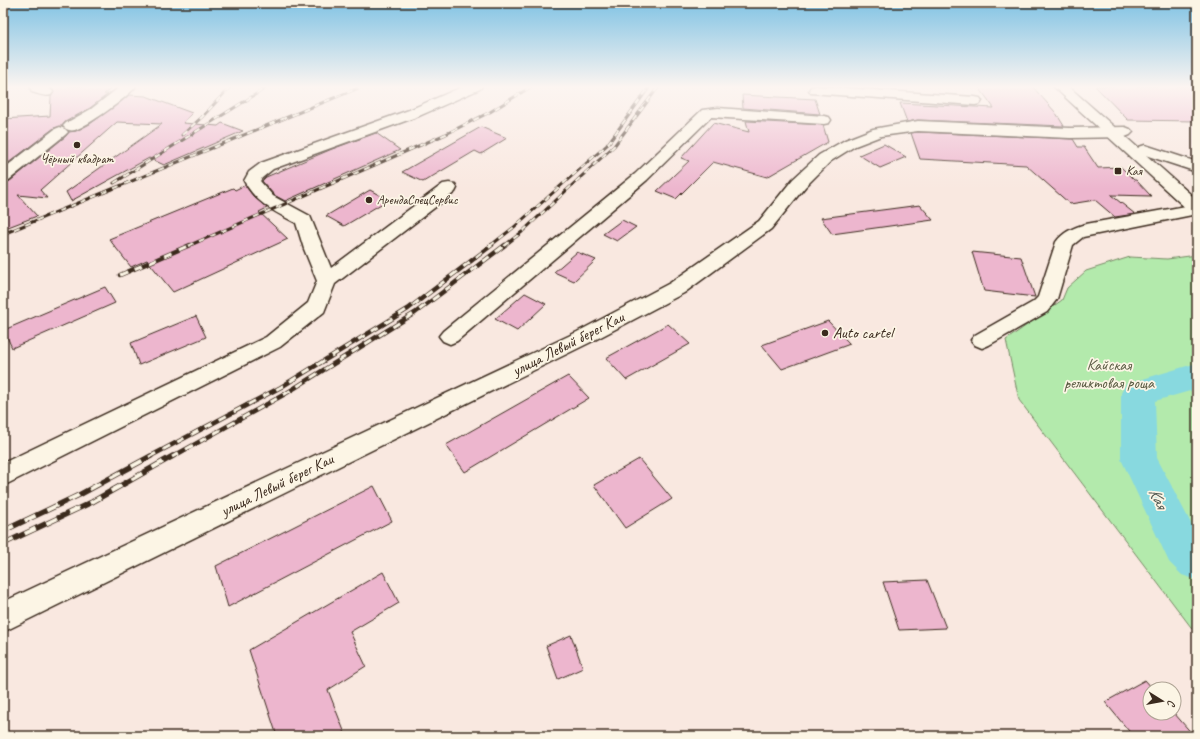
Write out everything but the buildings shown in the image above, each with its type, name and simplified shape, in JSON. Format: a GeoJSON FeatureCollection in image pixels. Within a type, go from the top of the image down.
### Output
{"type":"FeatureCollection","features":[{"type":"Feature","properties":{"kind":"street"},"geometry":{"type":"LineString","coordinates":[[3,177],[66,129],[81,120]]}},
{"type":"Feature","properties":{"kind":"street"},"geometry":{"type":"LineString","coordinates":[[326,281],[313,249],[304,220],[278,207],[256,190],[252,181],[255,175],[267,166],[393,120]]}},
{"type":"Feature","properties":{"kind":"street"},"geometry":{"type":"LineString","coordinates":[[450,336],[641,177],[699,120]]}},
{"type":"Feature","properties":{"kind":"street"},"geometry":{"type":"LineString","coordinates":[[771,120],[837,131]]}},
{"type":"Feature","properties":{"kind":"street"},"geometry":{"type":"LineString","coordinates":[[828,120],[837,131]]}},
{"type":"Feature","properties":{"kind":"street","name":"улица Левый берег Каи"},"geometry":{"type":"LineString","coordinates":[[3,617],[584,338],[677,288],[765,225],[799,183],[825,158],[837,131],[878,132],[952,120]]}},
{"type":"Feature","properties":{"kind":"street","name":"улица Левый берег Каи"},"geometry":{"type":"LineString","coordinates":[[1012,120],[1070,133],[1118,132]]}},
{"type":"Feature","properties":{"kind":"street"},"geometry":{"type":"LineString","coordinates":[[1103,120],[1145,150],[1197,205]]}},
{"type":"Feature","properties":{"kind":"street"},"geometry":{"type":"LineString","coordinates":[[1107,120],[1197,205]]}},
{"type":"Feature","properties":{"kind":"street"},"geometry":{"type":"LineString","coordinates":[[1145,150],[1197,168]]}},
{"type":"Feature","properties":{"kind":"street"},"geometry":{"type":"LineString","coordinates":[[3,475],[273,342],[317,307],[326,281],[449,188]]}},
{"type":"Feature","properties":{"kind":"street"},"geometry":{"type":"LineString","coordinates":[[982,340],[1040,307],[1047,299],[1065,242],[1077,233],[1197,205]]}},
{"type":"Feature","properties":{"kind":"green space","name":"Кайская реликтовая роща"},"geometry":{"type":"Polygon","coordinates":[[[1197,255],[1197,635],[1019,400],[1006,340],[1062,300],[1067,288],[1086,271],[1130,257],[1167,259],[1197,255]]]}},
{"type":"Feature","properties":{"kind":"waterway","name":"Кая"},"geometry":{"type":"LineString","coordinates":[[1197,376],[1138,393],[1139,459],[1183,549],[1197,561]]}},
{"type":"Feature","properties":{"kind":"railway"},"geometry":{"type":"LineString","coordinates":[[182,135],[198,120]]}},
{"type":"Feature","properties":{"kind":"railway"},"geometry":{"type":"LineString","coordinates":[[114,183],[214,120]]}},
{"type":"Feature","properties":{"kind":"railway"},"geometry":{"type":"LineString","coordinates":[[3,234],[279,120]]}},
{"type":"Feature","properties":{"kind":"railway"},"geometry":{"type":"LineString","coordinates":[[188,246],[446,134],[473,120]]}},
{"type":"Feature","properties":{"kind":"railway"},"geometry":{"type":"LineString","coordinates":[[490,246],[513,228],[607,145],[625,120]]}},
{"type":"Feature","properties":{"kind":"railway"},"geometry":{"type":"LineString","coordinates":[[504,246],[522,232],[614,146],[633,120]]}},
{"type":"Feature","properties":{"kind":"railway"},"geometry":{"type":"LineString","coordinates":[[120,275],[190,245]]}},
{"type":"Feature","properties":{"kind":"railway"},"geometry":{"type":"LineString","coordinates":[[149,457],[281,387],[408,309],[492,245]]}},
{"type":"Feature","properties":{"kind":"railway"},"geometry":{"type":"LineString","coordinates":[[172,457],[285,394],[415,313],[505,245]]}},
{"type":"Feature","properties":{"kind":"railway"},"geometry":{"type":"LineString","coordinates":[[3,531],[79,495],[151,456]]}},
{"type":"Feature","properties":{"kind":"railway"},"geometry":{"type":"LineString","coordinates":[[3,544],[92,502],[173,456]]}},
{"type":"Feature","properties":{"kind":"place","name":"Чёрный квадрат"},"geometry":{"type":"Point","coordinates":[77,145]}},
{"type":"Feature","properties":{"kind":"place","name":"Кая"},"geometry":{"type":"Point","coordinates":[1118,171]}},
{"type":"Feature","properties":{"kind":"place","name":"АрендаСпецСервис"},"geometry":{"type":"Point","coordinates":[369,200]}},
{"type":"Feature","properties":{"kind":"place","name":"Auto cartel"},"geometry":{"type":"Point","coordinates":[825,333]}}]}
